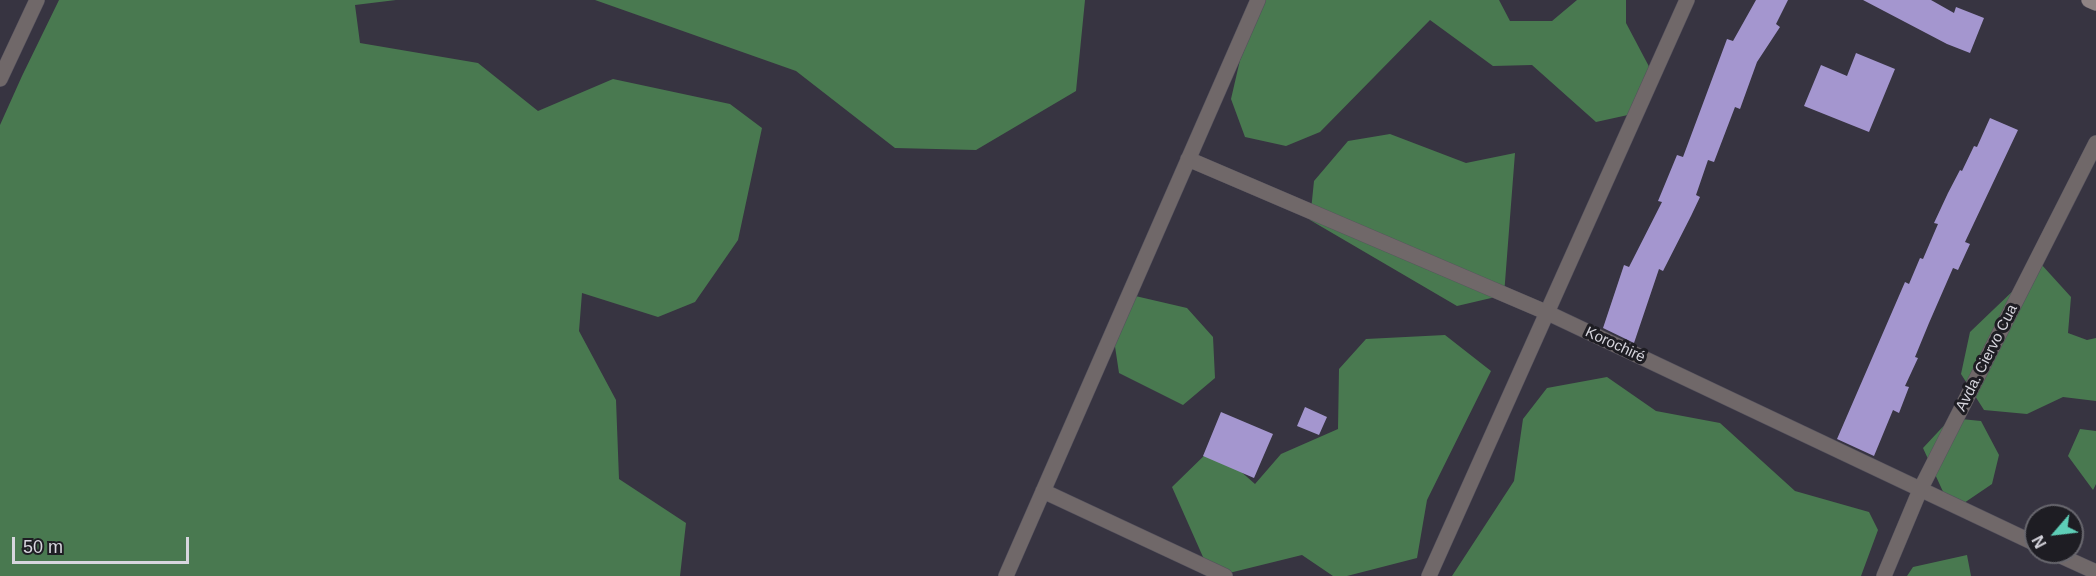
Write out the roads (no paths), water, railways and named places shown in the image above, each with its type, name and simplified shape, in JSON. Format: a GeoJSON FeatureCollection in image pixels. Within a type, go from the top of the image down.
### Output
{"type":"FeatureCollection","features":[{"type":"Feature","properties":{"kind":"main road"},"geometry":{"type":"LineString","coordinates":[[2089,0],[2096,3]]}},
{"type":"Feature","properties":{"kind":"street"},"geometry":{"type":"LineString","coordinates":[[0,79],[37,0]]}},
{"type":"Feature","properties":{"kind":"street"},"geometry":{"type":"LineString","coordinates":[[1006,576],[1258,0]]}},
{"type":"Feature","properties":{"kind":"street"},"geometry":{"type":"LineString","coordinates":[[1429,576],[1687,0]]}},
{"type":"Feature","properties":{"kind":"street","name":"Avda. Ciervo Cua"},"geometry":{"type":"LineString","coordinates":[[1884,576],[1920,490],[2096,143]]}},
{"type":"Feature","properties":{"kind":"street","name":"Korochiré"},"geometry":{"type":"LineString","coordinates":[[1188,159],[1548,313],[2024,538]]}},
{"type":"Feature","properties":{"kind":"street"},"geometry":{"type":"LineString","coordinates":[[1043,491],[1226,576]]}},
{"type":"Feature","properties":{"kind":"street"},"geometry":{"type":"LineString","coordinates":[[2078,564],[2096,572]]}}]}
